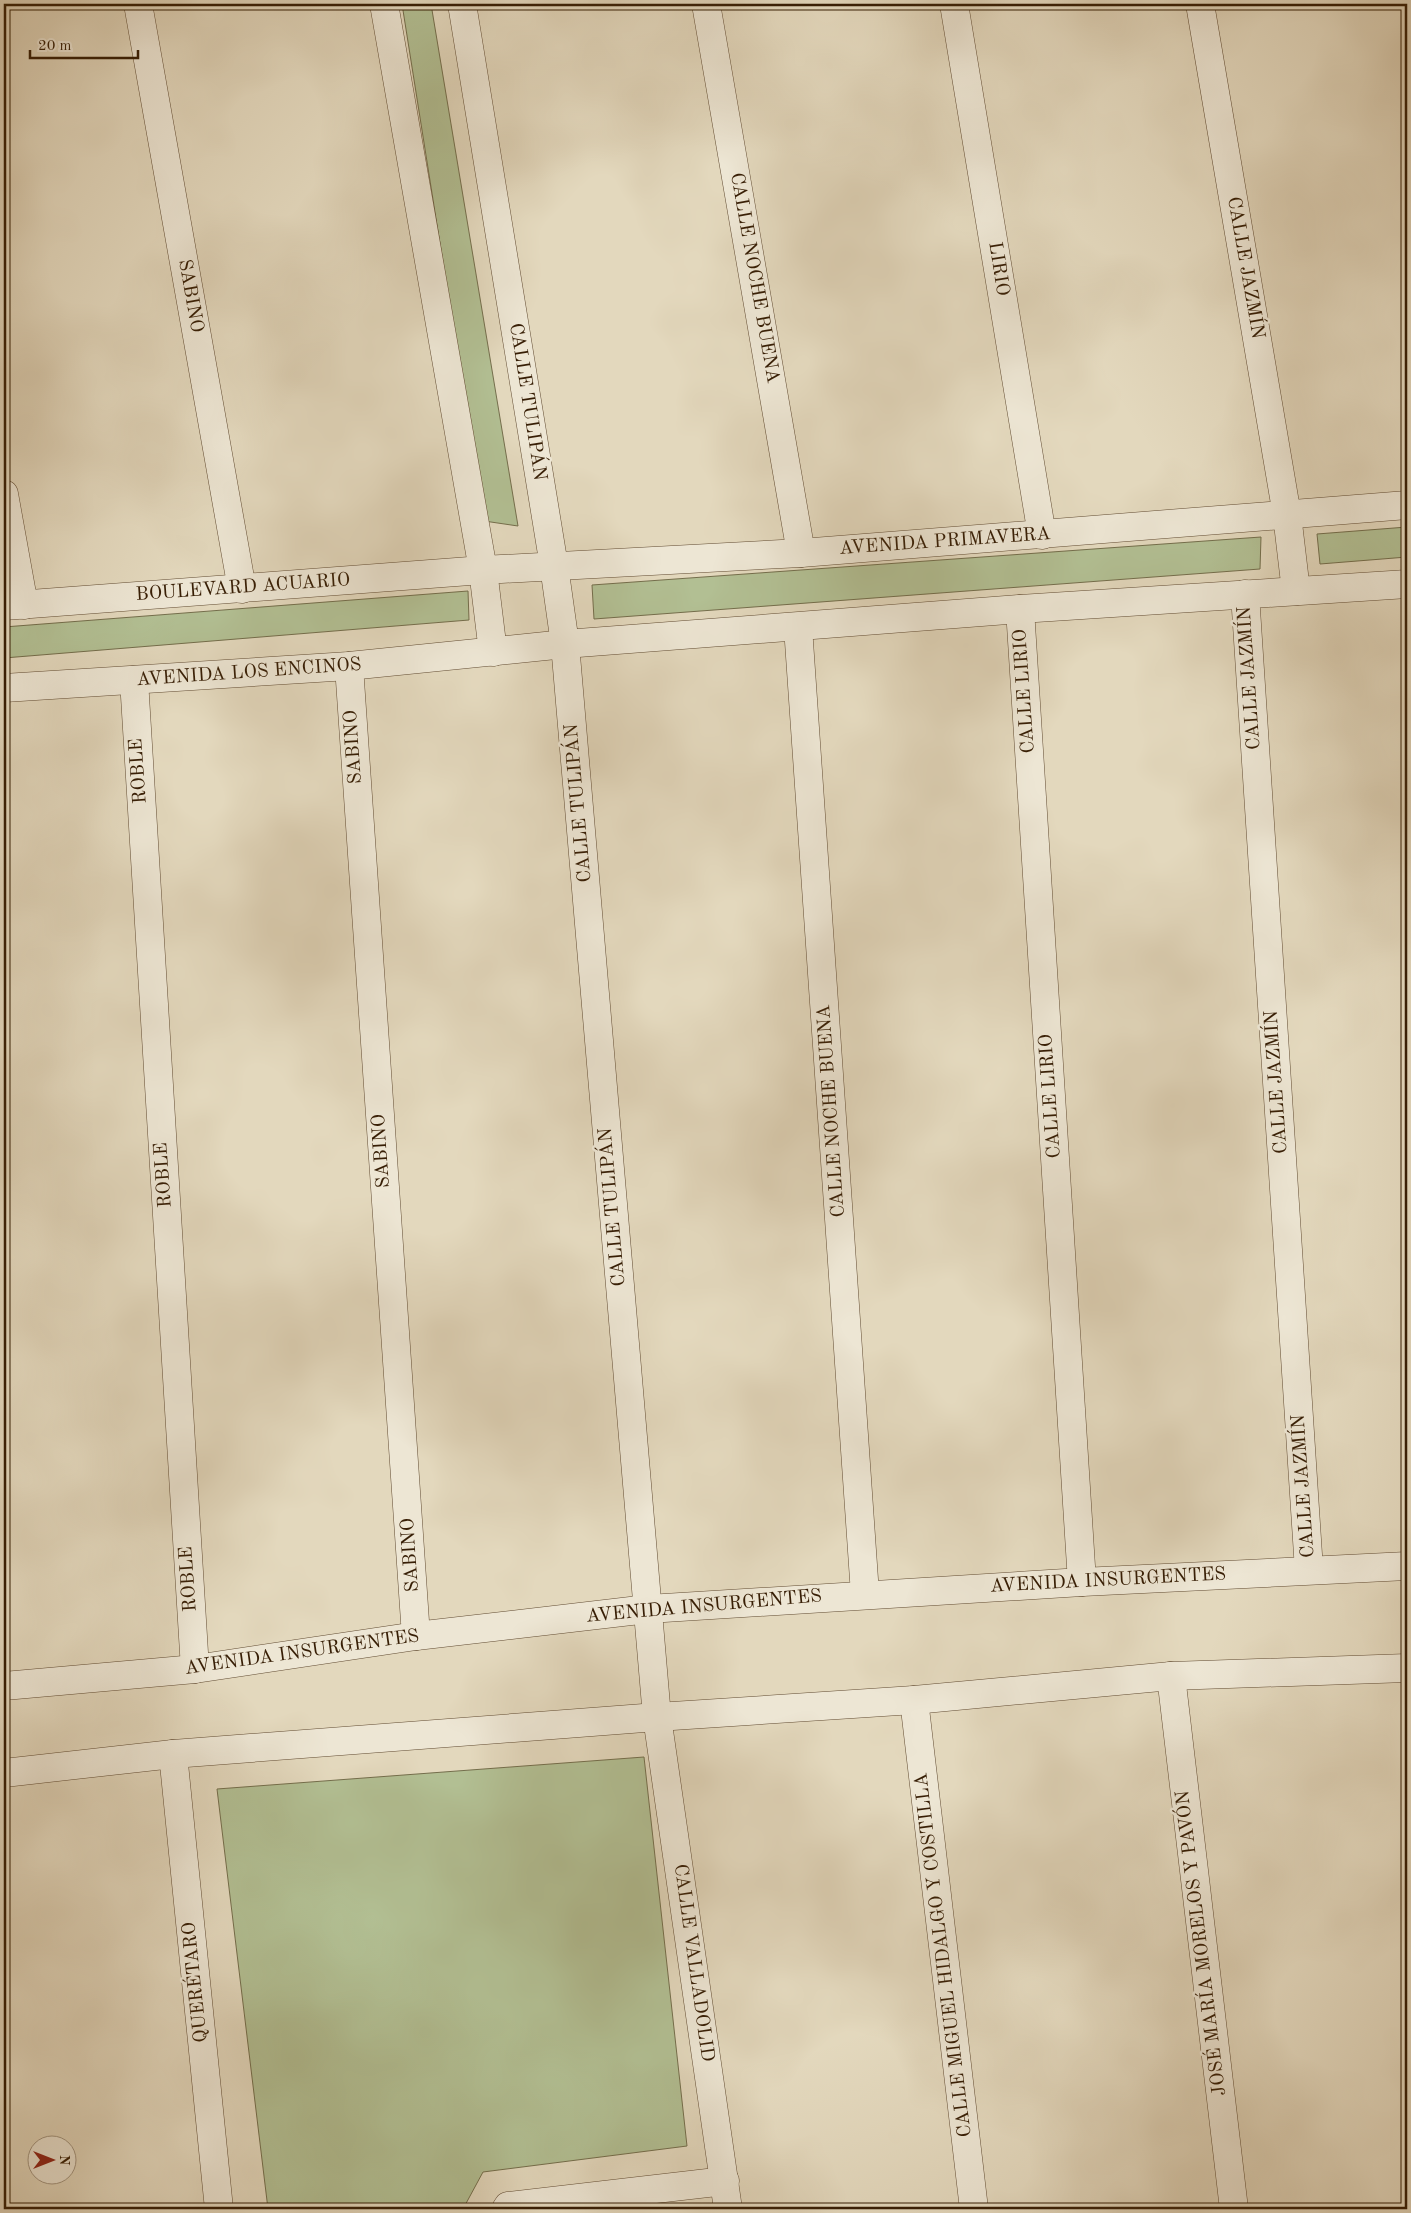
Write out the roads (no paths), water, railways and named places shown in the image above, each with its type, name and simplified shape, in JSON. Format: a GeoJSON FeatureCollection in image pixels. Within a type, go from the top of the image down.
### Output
{"type":"FeatureCollection","features":[{"type":"Feature","properties":{"kind":"street","name":"SABINO"},"geometry":{"type":"LineString","coordinates":[[138,4],[242,588]]}},
{"type":"Feature","properties":{"kind":"street"},"geometry":{"type":"LineString","coordinates":[[384,4],[483,570],[493,652],[565,644],[1020,610],[1407,584]]}},
{"type":"Feature","properties":{"kind":"street","name":"CALLE TULIPÁN"},"geometry":{"type":"LineString","coordinates":[[462,4],[554,566],[565,644],[657,1717]]}},
{"type":"Feature","properties":{"kind":"street","name":"CALLE NOCHE BUENA"},"geometry":{"type":"LineString","coordinates":[[706,4],[801,552]]}},
{"type":"Feature","properties":{"kind":"street","name":"LIRIO"},"geometry":{"type":"LineString","coordinates":[[954,4],[1042,535]]}},
{"type":"Feature","properties":{"kind":"street","name":"CALLE JAZMÍN"},"geometry":{"type":"LineString","coordinates":[[1200,4],[1287,515],[1296,591]]}},
{"type":"Feature","properties":{"kind":"street"},"geometry":{"type":"LineString","coordinates":[[4,494],[14,605]]}},
{"type":"Feature","properties":{"kind":"street","name":"AVENIDA PRIMAVERA"},"geometry":{"type":"LineString","coordinates":[[483,570],[801,552],[1042,535],[1407,505]]}},
{"type":"Feature","properties":{"kind":"street","name":"BOULEVARD ACUARIO"},"geometry":{"type":"LineString","coordinates":[[14,605],[483,570]]}},
{"type":"Feature","properties":{"kind":"street","name":"CALLE JAZMÍN"},"geometry":{"type":"LineString","coordinates":[[1244,594],[1309,1570]]}},
{"type":"Feature","properties":{"kind":"street","name":"CALLE LIRIO"},"geometry":{"type":"LineString","coordinates":[[1020,610],[1082,1582]]}},
{"type":"Feature","properties":{"kind":"street","name":"CALLE NOCHE BUENA"},"geometry":{"type":"LineString","coordinates":[[798,627],[865,1594]]}},
{"type":"Feature","properties":{"kind":"street","name":"AVENIDA LOS ENCINOS"},"geometry":{"type":"LineString","coordinates":[[4,688],[348,666],[493,652]]}},
{"type":"Feature","properties":{"kind":"street","name":"SABINO"},"geometry":{"type":"LineString","coordinates":[[348,666],[416,1636]]}},
{"type":"Feature","properties":{"kind":"street","name":"ROBLE"},"geometry":{"type":"LineString","coordinates":[[134,680],[195,1669]]}},
{"type":"Feature","properties":{"kind":"street","name":"AVENIDA INSURGENTES"},"geometry":{"type":"LineString","coordinates":[[4,1686],[195,1669],[416,1636],[648,1609],[865,1594],[1407,1566]]}},
{"type":"Feature","properties":{"kind":"street"},"geometry":{"type":"LineString","coordinates":[[4,1773],[174,1754],[657,1717],[914,1700],[1171,1676],[1407,1668]]}},
{"type":"Feature","properties":{"kind":"street","name":"JOSÉ MARÍA MORELOS Y PAVÓN"},"geometry":{"type":"LineString","coordinates":[[1171,1676],[1234,2209]]}},
{"type":"Feature","properties":{"kind":"street","name":"CALLE MIGUEL HIDALGO Y COSTILLA"},"geometry":{"type":"LineString","coordinates":[[914,1700],[974,2209]]}},
{"type":"Feature","properties":{"kind":"street","name":"CALLE VALLADOLID"},"geometry":{"type":"LineString","coordinates":[[657,1717],[728,2209]]}},
{"type":"Feature","properties":{"kind":"street","name":"QUERÉTARO"},"geometry":{"type":"LineString","coordinates":[[174,1754],[219,2209]]}},
{"type":"Feature","properties":{"kind":"street"},"geometry":{"type":"LineString","coordinates":[[506,2209],[508,2206],[725,2181]]}}]}
